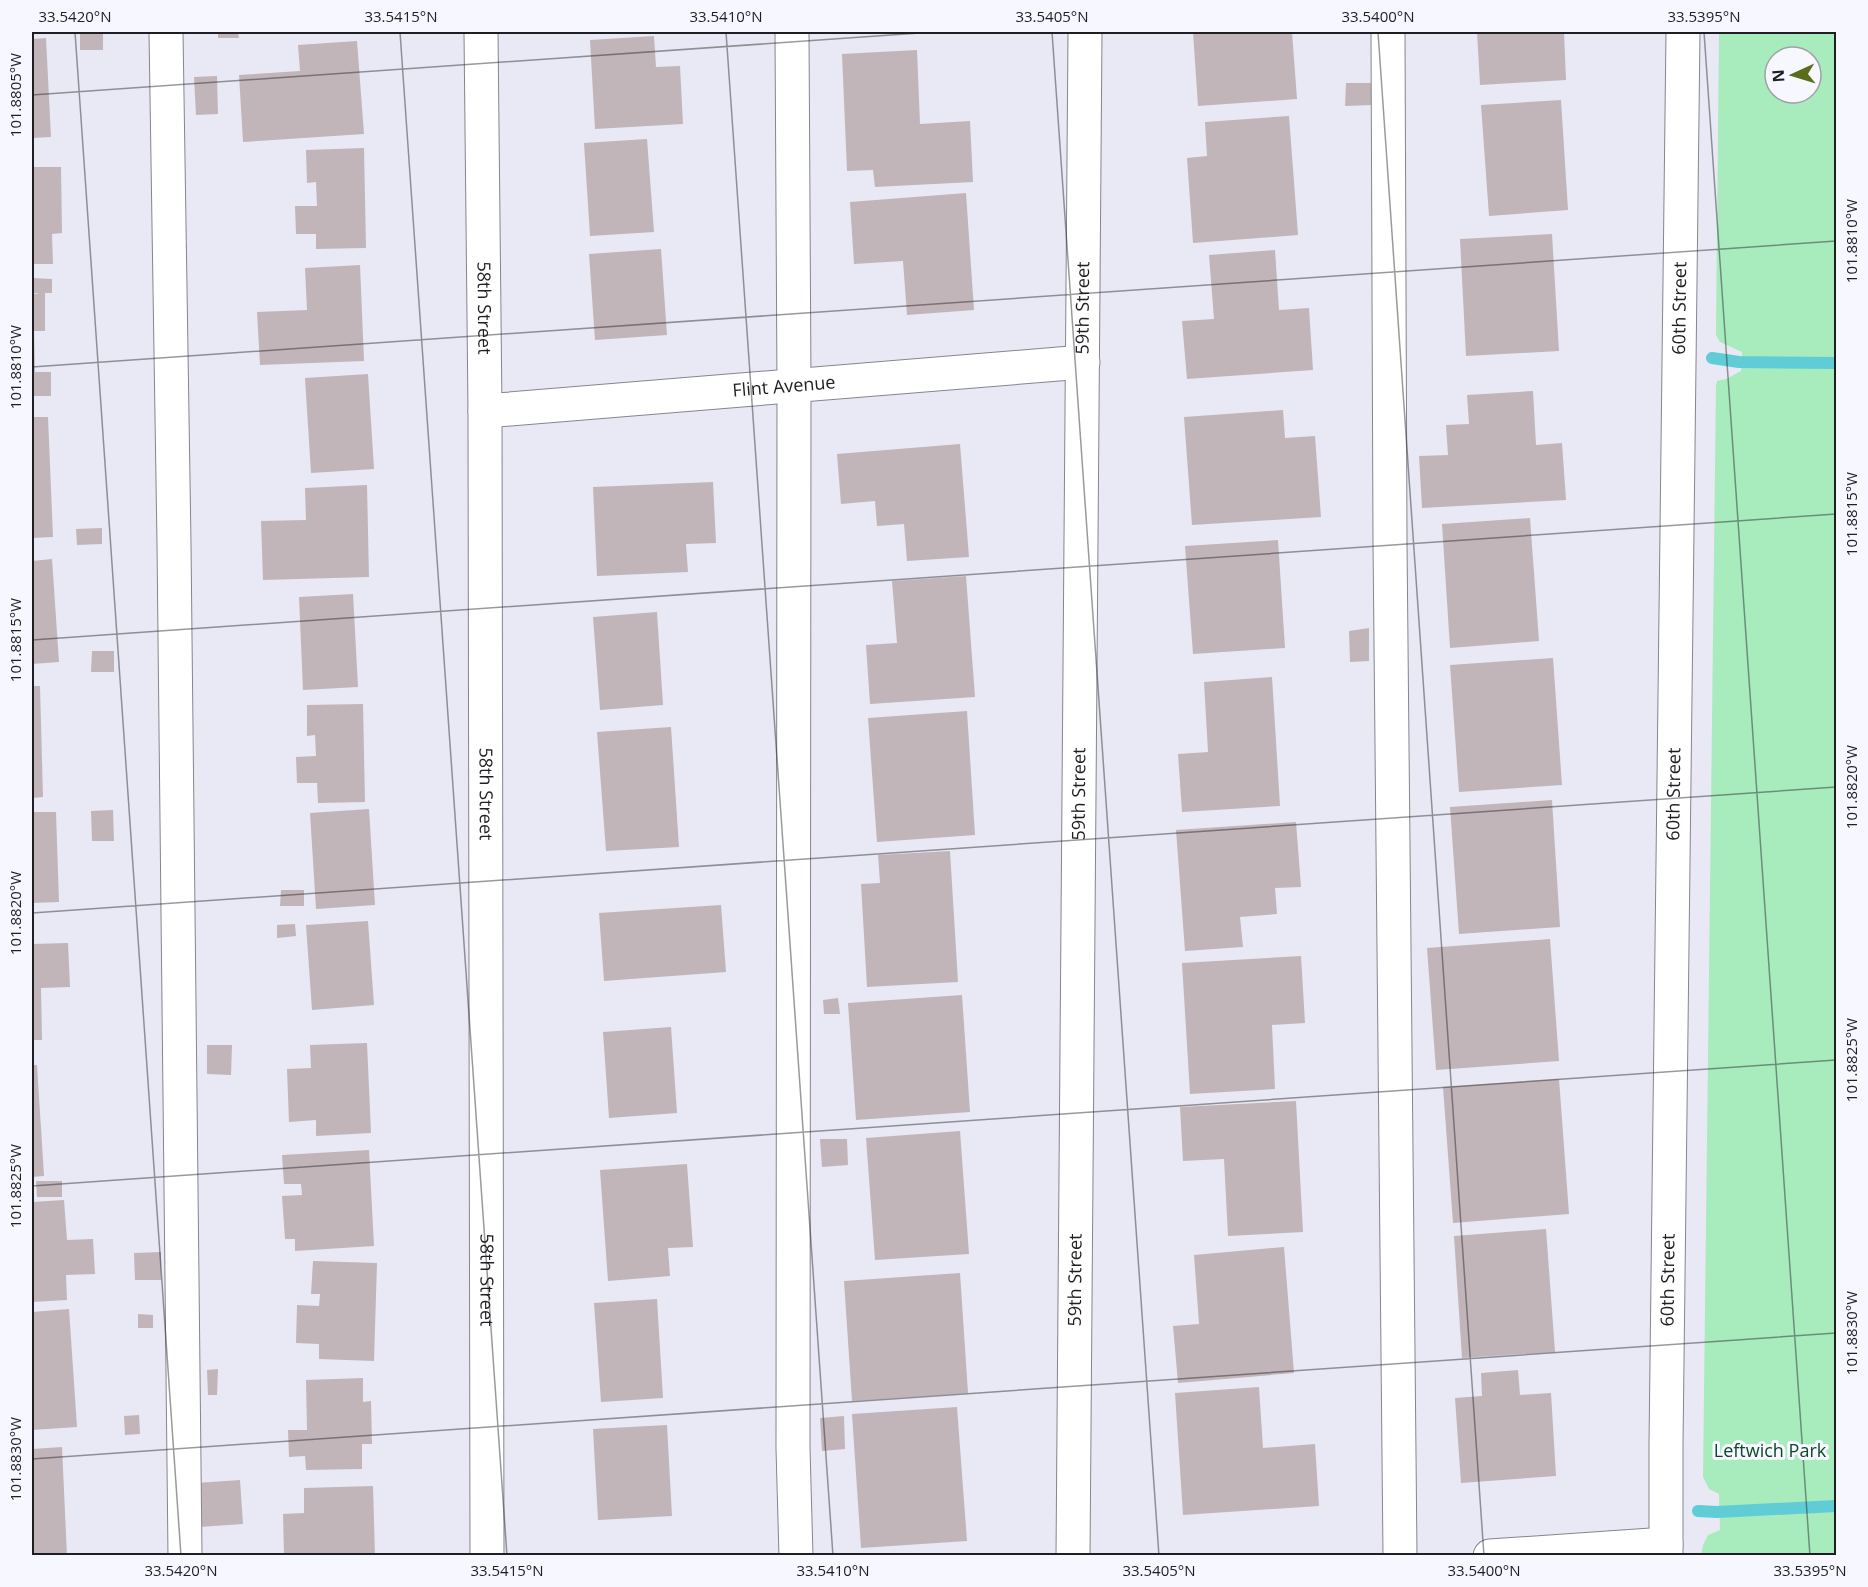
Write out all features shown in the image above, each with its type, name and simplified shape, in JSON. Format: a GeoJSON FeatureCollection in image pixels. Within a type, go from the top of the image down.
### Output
{"type":"FeatureCollection","features":[{"type":"Feature","properties":{"kind":"street"},"geometry":{"type":"LineString","coordinates":[[166,32],[175,580],[185,1556]]}},
{"type":"Feature","properties":{"kind":"street","name":"58th Street"},"geometry":{"type":"LineString","coordinates":[[481,32],[485,411],[487,1556]]}},
{"type":"Feature","properties":{"kind":"street"},"geometry":{"type":"LineString","coordinates":[[792,32],[793,1448],[796,1556]]}},
{"type":"Feature","properties":{"kind":"street","name":"59th Street"},"geometry":{"type":"LineString","coordinates":[[1073,1556],[1085,32]]}},
{"type":"Feature","properties":{"kind":"street"},"geometry":{"type":"LineString","coordinates":[[1389,32],[1390,566],[1400,1556]]}},
{"type":"Feature","properties":{"kind":"street","name":"60th Street"},"geometry":{"type":"LineString","coordinates":[[1666,1550],[1683,32]]}},
{"type":"Feature","properties":{"kind":"street","name":"Flint Avenue"},"geometry":{"type":"LineString","coordinates":[[485,411],[1083,362]]}},
{"type":"Feature","properties":{"kind":"street"},"geometry":{"type":"LineString","coordinates":[[1490,1556],[1666,1550]]}},
{"type":"Feature","properties":{"kind":"green space","name":"Leftwich Park"},"geometry":{"type":"Polygon","coordinates":[[[1719,32],[1836,32],[1836,1555],[1701,1555],[1708,1535],[1720,1530],[1719,1494],[1709,1489],[1703,1477],[1716,386],[1717,381],[1741,371],[1742,352],[1720,342],[1716,335],[1719,32]]]}},
{"type":"Feature","properties":{"kind":"building"},"geometry":{"type":"Polygon","coordinates":[[[218,32],[238,32],[239,38],[218,38],[218,32]]]}},
{"type":"Feature","properties":{"kind":"building"},"geometry":{"type":"Polygon","coordinates":[[[838,32],[858,32],[858,33],[838,34],[838,32]]]}},
{"type":"Feature","properties":{"kind":"building"},"geometry":{"type":"Polygon","coordinates":[[[1193,32],[1292,32],[1297,99],[1198,106],[1193,32]]]}},
{"type":"Feature","properties":{"kind":"building"},"geometry":{"type":"Polygon","coordinates":[[[1477,32],[1564,32],[1566,80],[1480,85],[1477,32]]]}},
{"type":"Feature","properties":{"kind":"building"},"geometry":{"type":"Polygon","coordinates":[[[80,33],[103,33],[103,50],[80,50],[80,33]]]}},
{"type":"Feature","properties":{"kind":"building"},"geometry":{"type":"Polygon","coordinates":[[[654,36],[656,67],[680,66],[683,124],[595,129],[590,40],[654,36]]]}},
{"type":"Feature","properties":{"kind":"building"},"geometry":{"type":"Polygon","coordinates":[[[46,38],[51,137],[32,138],[32,39],[46,38]]]}},
{"type":"Feature","properties":{"kind":"building"},"geometry":{"type":"Polygon","coordinates":[[[357,41],[364,134],[243,142],[239,75],[300,71],[298,45],[357,41]]]}},
{"type":"Feature","properties":{"kind":"building"},"geometry":{"type":"Polygon","coordinates":[[[917,50],[920,124],[970,121],[973,182],[875,187],[873,170],[847,171],[842,54],[917,50]]]}},
{"type":"Feature","properties":{"kind":"building"},"geometry":{"type":"Polygon","coordinates":[[[217,76],[218,114],[196,115],[194,77],[217,76]]]}},
{"type":"Feature","properties":{"kind":"building"},"geometry":{"type":"Polygon","coordinates":[[[1346,83],[1374,83],[1373,105],[1345,106],[1346,83]]]}},
{"type":"Feature","properties":{"kind":"building"},"geometry":{"type":"Polygon","coordinates":[[[1561,100],[1568,210],[1489,216],[1481,105],[1561,100]]]}},
{"type":"Feature","properties":{"kind":"building"},"geometry":{"type":"Polygon","coordinates":[[[1289,116],[1298,235],[1193,243],[1187,158],[1207,156],[1205,122],[1289,116]]]}},
{"type":"Feature","properties":{"kind":"building"},"geometry":{"type":"Polygon","coordinates":[[[647,139],[654,232],[590,236],[584,143],[647,139]]]}},
{"type":"Feature","properties":{"kind":"building"},"geometry":{"type":"Polygon","coordinates":[[[364,148],[366,248],[316,249],[316,234],[296,234],[295,206],[317,206],[316,182],[307,183],[306,150],[364,148]]]}},
{"type":"Feature","properties":{"kind":"building"},"geometry":{"type":"Polygon","coordinates":[[[32,167],[61,167],[62,233],[52,234],[53,264],[32,264],[32,167]]]}},
{"type":"Feature","properties":{"kind":"building"},"geometry":{"type":"Polygon","coordinates":[[[966,193],[974,310],[907,315],[903,261],[854,264],[850,202],[966,193]]]}},
{"type":"Feature","properties":{"kind":"building"},"geometry":{"type":"Polygon","coordinates":[[[1552,234],[1559,351],[1466,356],[1460,239],[1552,234]]]}},
{"type":"Feature","properties":{"kind":"building"},"geometry":{"type":"Polygon","coordinates":[[[661,249],[667,335],[595,340],[589,254],[661,249]]]}},
{"type":"Feature","properties":{"kind":"building"},"geometry":{"type":"Polygon","coordinates":[[[1275,250],[1279,310],[1309,308],[1313,370],[1187,379],[1182,321],[1214,319],[1209,255],[1275,250]]]}},
{"type":"Feature","properties":{"kind":"building"},"geometry":{"type":"Polygon","coordinates":[[[360,265],[364,361],[260,365],[257,312],[307,310],[305,268],[360,265]]]}},
{"type":"Feature","properties":{"kind":"building"},"geometry":{"type":"Polygon","coordinates":[[[33,278],[52,279],[52,293],[45,293],[45,331],[34,331],[35,372],[51,372],[51,396],[32,396],[32,294],[40,294],[33,293],[33,278]]]}},
{"type":"Feature","properties":{"kind":"building"},"geometry":{"type":"Polygon","coordinates":[[[368,374],[374,469],[311,473],[305,378],[368,374]]]}},
{"type":"Feature","properties":{"kind":"building"},"geometry":{"type":"Polygon","coordinates":[[[1533,391],[1536,445],[1562,443],[1566,500],[1422,508],[1419,456],[1448,455],[1446,425],[1469,424],[1467,395],[1533,391]]]}},
{"type":"Feature","properties":{"kind":"building"},"geometry":{"type":"Polygon","coordinates":[[[1283,410],[1285,438],[1315,436],[1321,517],[1192,525],[1184,417],[1283,410]]]}},
{"type":"Feature","properties":{"kind":"building"},"geometry":{"type":"Polygon","coordinates":[[[32,417],[48,417],[53,537],[32,538],[32,417]]]}},
{"type":"Feature","properties":{"kind":"building"},"geometry":{"type":"Polygon","coordinates":[[[960,444],[969,557],[907,561],[904,524],[877,526],[875,501],[841,504],[837,454],[960,444]]]}},
{"type":"Feature","properties":{"kind":"building"},"geometry":{"type":"Polygon","coordinates":[[[713,482],[716,543],[686,544],[688,572],[597,576],[593,487],[713,482]]]}},
{"type":"Feature","properties":{"kind":"building"},"geometry":{"type":"Polygon","coordinates":[[[367,485],[369,577],[263,580],[261,521],[306,520],[305,488],[367,485]]]}},
{"type":"Feature","properties":{"kind":"building"},"geometry":{"type":"Polygon","coordinates":[[[1530,518],[1539,641],[1450,648],[1442,524],[1530,518]]]}},
{"type":"Feature","properties":{"kind":"building"},"geometry":{"type":"Polygon","coordinates":[[[102,528],[102,544],[77,545],[76,529],[102,528]]]}},
{"type":"Feature","properties":{"kind":"building"},"geometry":{"type":"Polygon","coordinates":[[[1278,540],[1285,648],[1193,654],[1185,546],[1278,540]]]}},
{"type":"Feature","properties":{"kind":"building"},"geometry":{"type":"Polygon","coordinates":[[[52,559],[59,662],[32,664],[32,561],[52,559]]]}},
{"type":"Feature","properties":{"kind":"building"},"geometry":{"type":"Polygon","coordinates":[[[966,576],[975,697],[870,704],[866,645],[897,643],[892,581],[966,576]]]}},
{"type":"Feature","properties":{"kind":"building"},"geometry":{"type":"Polygon","coordinates":[[[353,594],[358,687],[303,690],[299,597],[353,594]]]}},
{"type":"Feature","properties":{"kind":"building"},"geometry":{"type":"Polygon","coordinates":[[[657,612],[663,705],[600,710],[593,617],[657,612]]]}},
{"type":"Feature","properties":{"kind":"building"},"geometry":{"type":"Polygon","coordinates":[[[1369,628],[1369,661],[1350,662],[1349,631],[1369,628]]]}},
{"type":"Feature","properties":{"kind":"building"},"geometry":{"type":"Polygon","coordinates":[[[92,651],[114,651],[114,672],[91,672],[92,651]]]}},
{"type":"Feature","properties":{"kind":"building"},"geometry":{"type":"Polygon","coordinates":[[[1553,658],[1562,785],[1459,792],[1450,665],[1553,658]]]}},
{"type":"Feature","properties":{"kind":"building"},"geometry":{"type":"Polygon","coordinates":[[[1272,677],[1280,806],[1182,812],[1178,754],[1208,752],[1204,682],[1272,677]]]}},
{"type":"Feature","properties":{"kind":"building"},"geometry":{"type":"Polygon","coordinates":[[[32,686],[40,686],[43,797],[32,798],[32,686]]]}},
{"type":"Feature","properties":{"kind":"building"},"geometry":{"type":"Polygon","coordinates":[[[363,704],[365,802],[318,803],[317,783],[297,783],[296,757],[316,756],[315,735],[307,736],[307,705],[363,704]]]}},
{"type":"Feature","properties":{"kind":"building"},"geometry":{"type":"Polygon","coordinates":[[[967,711],[975,835],[877,842],[868,718],[967,711]]]}},
{"type":"Feature","properties":{"kind":"building"},"geometry":{"type":"Polygon","coordinates":[[[671,727],[679,847],[606,851],[597,732],[671,727]]]}},
{"type":"Feature","properties":{"kind":"building"},"geometry":{"type":"Polygon","coordinates":[[[1552,800],[1560,927],[1459,934],[1450,807],[1552,800]]]}},
{"type":"Feature","properties":{"kind":"building"},"geometry":{"type":"Polygon","coordinates":[[[369,809],[375,905],[316,909],[310,813],[369,809]]]}},
{"type":"Feature","properties":{"kind":"building"},"geometry":{"type":"Polygon","coordinates":[[[113,810],[114,841],[92,841],[91,811],[113,810]]]}},
{"type":"Feature","properties":{"kind":"building"},"geometry":{"type":"Polygon","coordinates":[[[32,812],[56,812],[59,902],[32,903],[32,812]]]}},
{"type":"Feature","properties":{"kind":"building"},"geometry":{"type":"Polygon","coordinates":[[[1296,822],[1301,887],[1275,888],[1277,914],[1240,917],[1243,947],[1185,951],[1176,830],[1296,822]]]}},
{"type":"Feature","properties":{"kind":"building"},"geometry":{"type":"Polygon","coordinates":[[[950,851],[958,982],[867,987],[861,884],[880,883],[878,855],[950,851]]]}},
{"type":"Feature","properties":{"kind":"building"},"geometry":{"type":"Polygon","coordinates":[[[281,890],[304,890],[304,906],[280,906],[281,890]]]}},
{"type":"Feature","properties":{"kind":"building"},"geometry":{"type":"Polygon","coordinates":[[[721,905],[726,972],[604,981],[599,913],[721,905]]]}},
{"type":"Feature","properties":{"kind":"building"},"geometry":{"type":"Polygon","coordinates":[[[368,921],[374,1005],[312,1010],[306,925],[368,921]]]}},
{"type":"Feature","properties":{"kind":"building"},"geometry":{"type":"Polygon","coordinates":[[[295,924],[296,936],[277,938],[277,925],[295,924]]]}},
{"type":"Feature","properties":{"kind":"building"},"geometry":{"type":"Polygon","coordinates":[[[1550,939],[1559,1061],[1436,1070],[1427,948],[1550,939]]]}},
{"type":"Feature","properties":{"kind":"building"},"geometry":{"type":"Polygon","coordinates":[[[68,943],[70,987],[41,988],[42,1040],[32,1040],[32,944],[68,943]]]}},
{"type":"Feature","properties":{"kind":"building"},"geometry":{"type":"Polygon","coordinates":[[[1301,956],[1305,1023],[1272,1025],[1275,1089],[1190,1094],[1182,963],[1301,956]]]}},
{"type":"Feature","properties":{"kind":"building"},"geometry":{"type":"Polygon","coordinates":[[[962,995],[970,1112],[856,1120],[848,1003],[962,995]]]}},
{"type":"Feature","properties":{"kind":"building"},"geometry":{"type":"Polygon","coordinates":[[[838,998],[840,1014],[824,1014],[823,1000],[838,998]]]}},
{"type":"Feature","properties":{"kind":"building"},"geometry":{"type":"Polygon","coordinates":[[[671,1027],[677,1113],[609,1118],[603,1032],[671,1027]]]}},
{"type":"Feature","properties":{"kind":"building"},"geometry":{"type":"Polygon","coordinates":[[[367,1043],[371,1133],[316,1136],[316,1120],[289,1122],[287,1069],[311,1068],[310,1045],[367,1043]]]}},
{"type":"Feature","properties":{"kind":"building"},"geometry":{"type":"Polygon","coordinates":[[[207,1045],[232,1045],[231,1075],[207,1074],[207,1045]]]}},
{"type":"Feature","properties":{"kind":"building"},"geometry":{"type":"Polygon","coordinates":[[[32,1065],[37,1065],[44,1176],[32,1177],[32,1065]]]}},
{"type":"Feature","properties":{"kind":"building"},"geometry":{"type":"Polygon","coordinates":[[[1559,1079],[1569,1214],[1453,1223],[1443,1087],[1559,1079]]]}},
{"type":"Feature","properties":{"kind":"building"},"geometry":{"type":"Polygon","coordinates":[[[1296,1101],[1303,1232],[1228,1236],[1224,1159],[1183,1161],[1180,1107],[1296,1101]]]}},
{"type":"Feature","properties":{"kind":"building"},"geometry":{"type":"Polygon","coordinates":[[[960,1131],[969,1254],[875,1260],[866,1138],[960,1131]]]}},
{"type":"Feature","properties":{"kind":"building"},"geometry":{"type":"Polygon","coordinates":[[[820,1139],[847,1139],[848,1165],[822,1167],[820,1139]]]}},
{"type":"Feature","properties":{"kind":"building"},"geometry":{"type":"Polygon","coordinates":[[[369,1150],[374,1246],[295,1251],[295,1239],[285,1239],[282,1196],[302,1195],[301,1184],[284,1184],[282,1155],[369,1150]]]}},
{"type":"Feature","properties":{"kind":"building"},"geometry":{"type":"Polygon","coordinates":[[[687,1164],[693,1247],[668,1248],[670,1276],[608,1281],[600,1170],[687,1164]]]}},
{"type":"Feature","properties":{"kind":"building"},"geometry":{"type":"Polygon","coordinates":[[[36,1181],[62,1181],[62,1197],[37,1197],[36,1181]]]}},
{"type":"Feature","properties":{"kind":"building"},"geometry":{"type":"Polygon","coordinates":[[[64,1200],[67,1240],[93,1239],[95,1274],[66,1275],[67,1300],[32,1302],[32,1202],[64,1200]]]}},
{"type":"Feature","properties":{"kind":"building"},"geometry":{"type":"Polygon","coordinates":[[[1546,1229],[1555,1352],[1462,1358],[1454,1236],[1546,1229]]]}},
{"type":"Feature","properties":{"kind":"building"},"geometry":{"type":"Polygon","coordinates":[[[1284,1247],[1294,1373],[1178,1383],[1173,1326],[1199,1324],[1194,1255],[1284,1247]]]}},
{"type":"Feature","properties":{"kind":"building"},"geometry":{"type":"Polygon","coordinates":[[[161,1252],[161,1280],[135,1280],[134,1253],[161,1252]]]}},
{"type":"Feature","properties":{"kind":"building"},"geometry":{"type":"Polygon","coordinates":[[[313,1261],[377,1263],[374,1361],[319,1359],[319,1344],[296,1343],[297,1305],[319,1306],[320,1294],[311,1294],[313,1261]]]}},
{"type":"Feature","properties":{"kind":"building"},"geometry":{"type":"Polygon","coordinates":[[[960,1273],[968,1393],[852,1401],[844,1281],[960,1273]]]}},
{"type":"Feature","properties":{"kind":"building"},"geometry":{"type":"Polygon","coordinates":[[[657,1299],[663,1398],[601,1402],[594,1303],[657,1299]]]}},
{"type":"Feature","properties":{"kind":"building"},"geometry":{"type":"Polygon","coordinates":[[[69,1309],[77,1427],[32,1430],[32,1312],[69,1309]]]}},
{"type":"Feature","properties":{"kind":"building"},"geometry":{"type":"Polygon","coordinates":[[[138,1314],[153,1315],[153,1328],[138,1328],[138,1314]]]}},
{"type":"Feature","properties":{"kind":"building"},"geometry":{"type":"Polygon","coordinates":[[[218,1369],[217,1395],[208,1395],[207,1370],[218,1369]]]}},
{"type":"Feature","properties":{"kind":"building"},"geometry":{"type":"Polygon","coordinates":[[[1518,1370],[1520,1395],[1551,1393],[1556,1476],[1461,1483],[1455,1398],[1482,1396],[1481,1373],[1518,1370]]]}},
{"type":"Feature","properties":{"kind":"building"},"geometry":{"type":"Polygon","coordinates":[[[363,1378],[363,1402],[371,1401],[372,1444],[362,1444],[362,1469],[306,1470],[305,1456],[289,1457],[288,1430],[307,1430],[306,1380],[363,1378]]]}},
{"type":"Feature","properties":{"kind":"building"},"geometry":{"type":"Polygon","coordinates":[[[1259,1387],[1263,1448],[1315,1444],[1319,1506],[1183,1515],[1175,1393],[1259,1387]]]}},
{"type":"Feature","properties":{"kind":"building"},"geometry":{"type":"Polygon","coordinates":[[[957,1407],[967,1541],[861,1548],[852,1414],[957,1407]]]}},
{"type":"Feature","properties":{"kind":"building"},"geometry":{"type":"Polygon","coordinates":[[[139,1415],[140,1434],[125,1435],[124,1416],[139,1415]]]}},
{"type":"Feature","properties":{"kind":"building"},"geometry":{"type":"Polygon","coordinates":[[[844,1416],[845,1449],[822,1451],[820,1418],[844,1416]]]}},
{"type":"Feature","properties":{"kind":"building"},"geometry":{"type":"Polygon","coordinates":[[[667,1425],[672,1516],[598,1520],[593,1429],[667,1425]]]}},
{"type":"Feature","properties":{"kind":"building"},"geometry":{"type":"Polygon","coordinates":[[[62,1447],[67,1556],[32,1556],[32,1449],[62,1447]]]}},
{"type":"Feature","properties":{"kind":"building"},"geometry":{"type":"Polygon","coordinates":[[[240,1480],[243,1524],[199,1527],[196,1483],[240,1480]]]}},
{"type":"Feature","properties":{"kind":"building"},"geometry":{"type":"Polygon","coordinates":[[[373,1486],[375,1556],[284,1556],[283,1514],[304,1513],[304,1488],[373,1486]]]}},
{"type":"Feature","properties":{"kind":"waterway"},"geometry":{"type":"LineString","coordinates":[[1712,358],[1739,362],[1836,363]]}},
{"type":"Feature","properties":{"kind":"waterway"},"geometry":{"type":"LineString","coordinates":[[1698,1511],[1836,1506]]}}]}
